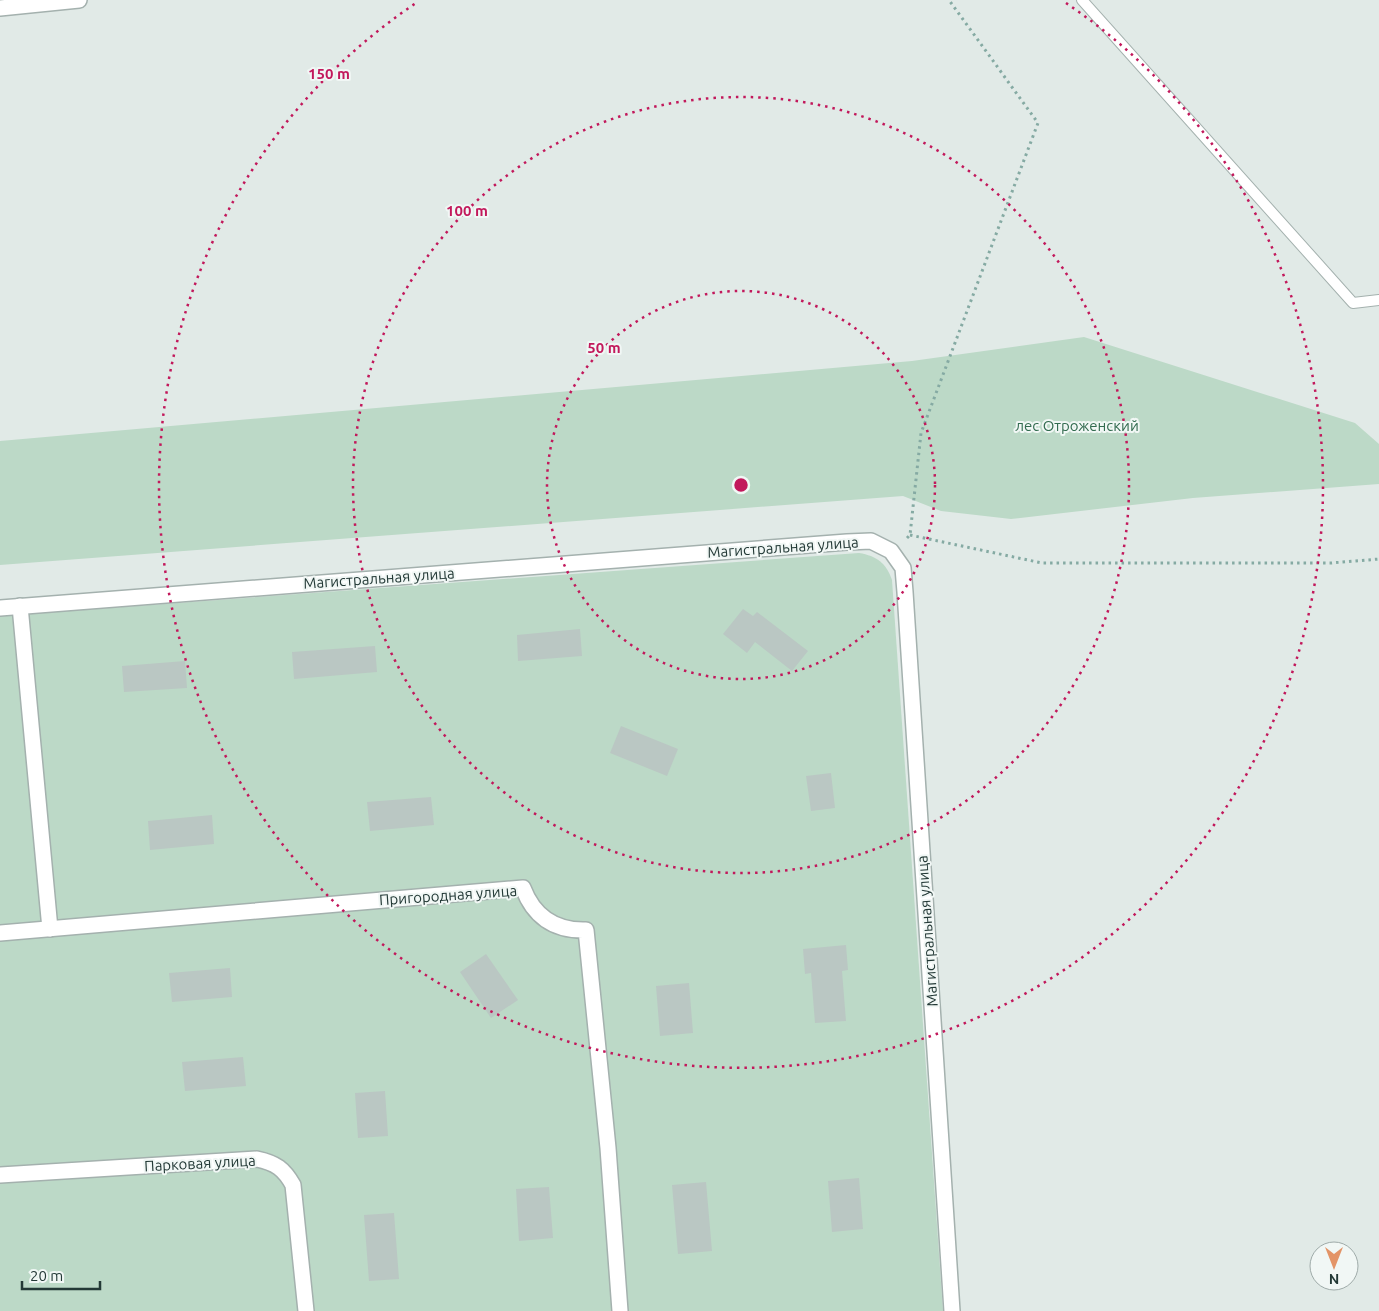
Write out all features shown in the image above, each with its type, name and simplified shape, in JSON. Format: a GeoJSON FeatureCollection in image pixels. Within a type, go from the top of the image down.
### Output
{"type":"FeatureCollection","features":[{"type":"Feature","properties":{"kind":"street"},"geometry":{"type":"LineString","coordinates":[[0,8],[35,2],[79,0]]}},
{"type":"Feature","properties":{"kind":"street","name":"Магистральная улица"},"geometry":{"type":"LineString","coordinates":[[0,608],[847,542],[871,541],[891,551],[903,568],[906,592],[952,1311]]}},
{"type":"Feature","properties":{"kind":"street"},"geometry":{"type":"LineString","coordinates":[[20,606],[50,929]]}},
{"type":"Feature","properties":{"kind":"street","name":"Пригородная улица"},"geometry":{"type":"LineString","coordinates":[[0,933],[523,888],[528,901],[546,921],[572,931],[586,930],[608,1148],[620,1311]]}},
{"type":"Feature","properties":{"kind":"street","name":"Парковая улица"},"geometry":{"type":"LineString","coordinates":[[0,1175],[258,1158],[274,1163],[285,1172],[293,1185],[306,1311]]}},
{"type":"Feature","properties":{"kind":"lane"},"geometry":{"type":"LineString","coordinates":[[1082,0],[1353,303],[1379,300]]}},
{"type":"Feature","properties":{"kind":"path"},"geometry":{"type":"LineString","coordinates":[[891,551],[910,535],[921,433],[1038,123],[949,0]]}},
{"type":"Feature","properties":{"kind":"path"},"geometry":{"type":"LineString","coordinates":[[910,535],[1042,563],[1331,563],[1379,559]]}},
{"type":"Feature","properties":{"kind":"green space","name":"лес Отроженский"},"geometry":{"type":"Polygon","coordinates":[[[1084,337],[1355,423],[1379,444],[1379,484],[1193,498],[1011,519],[941,511],[903,496],[0,565],[0,441],[912,361],[1084,337]]]}},
{"type":"Feature","properties":{"kind":"green space"},"geometry":{"type":"Polygon","coordinates":[[[859,553],[880,561],[887,569],[892,580],[943,1311],[0,1311],[0,616],[859,553]]]}},
{"type":"Feature","properties":{"kind":"building"},"geometry":{"type":"Polygon","coordinates":[[[743,609],[753,616],[757,612],[808,651],[792,671],[755,642],[747,653],[723,634],[743,609]]]}},
{"type":"Feature","properties":{"kind":"building"},"geometry":{"type":"Polygon","coordinates":[[[580,629],[582,656],[518,661],[517,635],[580,629]]]}},
{"type":"Feature","properties":{"kind":"building"},"geometry":{"type":"Polygon","coordinates":[[[375,646],[377,672],[294,679],[292,652],[375,646]]]}},
{"type":"Feature","properties":{"kind":"building"},"geometry":{"type":"Polygon","coordinates":[[[185,661],[187,688],[124,692],[122,666],[185,661]]]}},
{"type":"Feature","properties":{"kind":"building"},"geometry":{"type":"Polygon","coordinates":[[[621,726],[678,749],[667,776],[610,753],[621,726]]]}},
{"type":"Feature","properties":{"kind":"building"},"geometry":{"type":"Polygon","coordinates":[[[831,773],[835,808],[811,811],[806,776],[831,773]]]}},
{"type":"Feature","properties":{"kind":"building"},"geometry":{"type":"Polygon","coordinates":[[[431,797],[434,825],[370,831],[367,802],[431,797]]]}},
{"type":"Feature","properties":{"kind":"building"},"geometry":{"type":"Polygon","coordinates":[[[212,815],[214,844],[150,850],[148,821],[212,815]]]}},
{"type":"Feature","properties":{"kind":"building"},"geometry":{"type":"Polygon","coordinates":[[[846,945],[848,970],[842,971],[846,1021],[815,1023],[811,973],[805,974],[803,949],[846,945]]]}},
{"type":"Feature","properties":{"kind":"building"},"geometry":{"type":"Polygon","coordinates":[[[486,954],[518,1000],[491,1018],[460,972],[486,954]]]}},
{"type":"Feature","properties":{"kind":"building"},"geometry":{"type":"Polygon","coordinates":[[[230,968],[232,997],[172,1002],[169,973],[230,968]]]}},
{"type":"Feature","properties":{"kind":"building"},"geometry":{"type":"Polygon","coordinates":[[[689,983],[693,1033],[660,1036],[656,986],[689,983]]]}},
{"type":"Feature","properties":{"kind":"building"},"geometry":{"type":"Polygon","coordinates":[[[243,1057],[246,1086],[185,1091],[182,1062],[243,1057]]]}},
{"type":"Feature","properties":{"kind":"building"},"geometry":{"type":"Polygon","coordinates":[[[385,1091],[388,1136],[358,1138],[355,1093],[385,1091]]]}},
{"type":"Feature","properties":{"kind":"building"},"geometry":{"type":"Polygon","coordinates":[[[859,1178],[863,1229],[832,1232],[828,1181],[859,1178]]]}},
{"type":"Feature","properties":{"kind":"building"},"geometry":{"type":"Polygon","coordinates":[[[706,1182],[712,1251],[678,1254],[672,1185],[706,1182]]]}},
{"type":"Feature","properties":{"kind":"building"},"geometry":{"type":"Polygon","coordinates":[[[549,1187],[553,1238],[519,1241],[516,1189],[549,1187]]]}},
{"type":"Feature","properties":{"kind":"building"},"geometry":{"type":"Polygon","coordinates":[[[394,1213],[399,1279],[369,1281],[364,1215],[394,1213]]]}}]}
